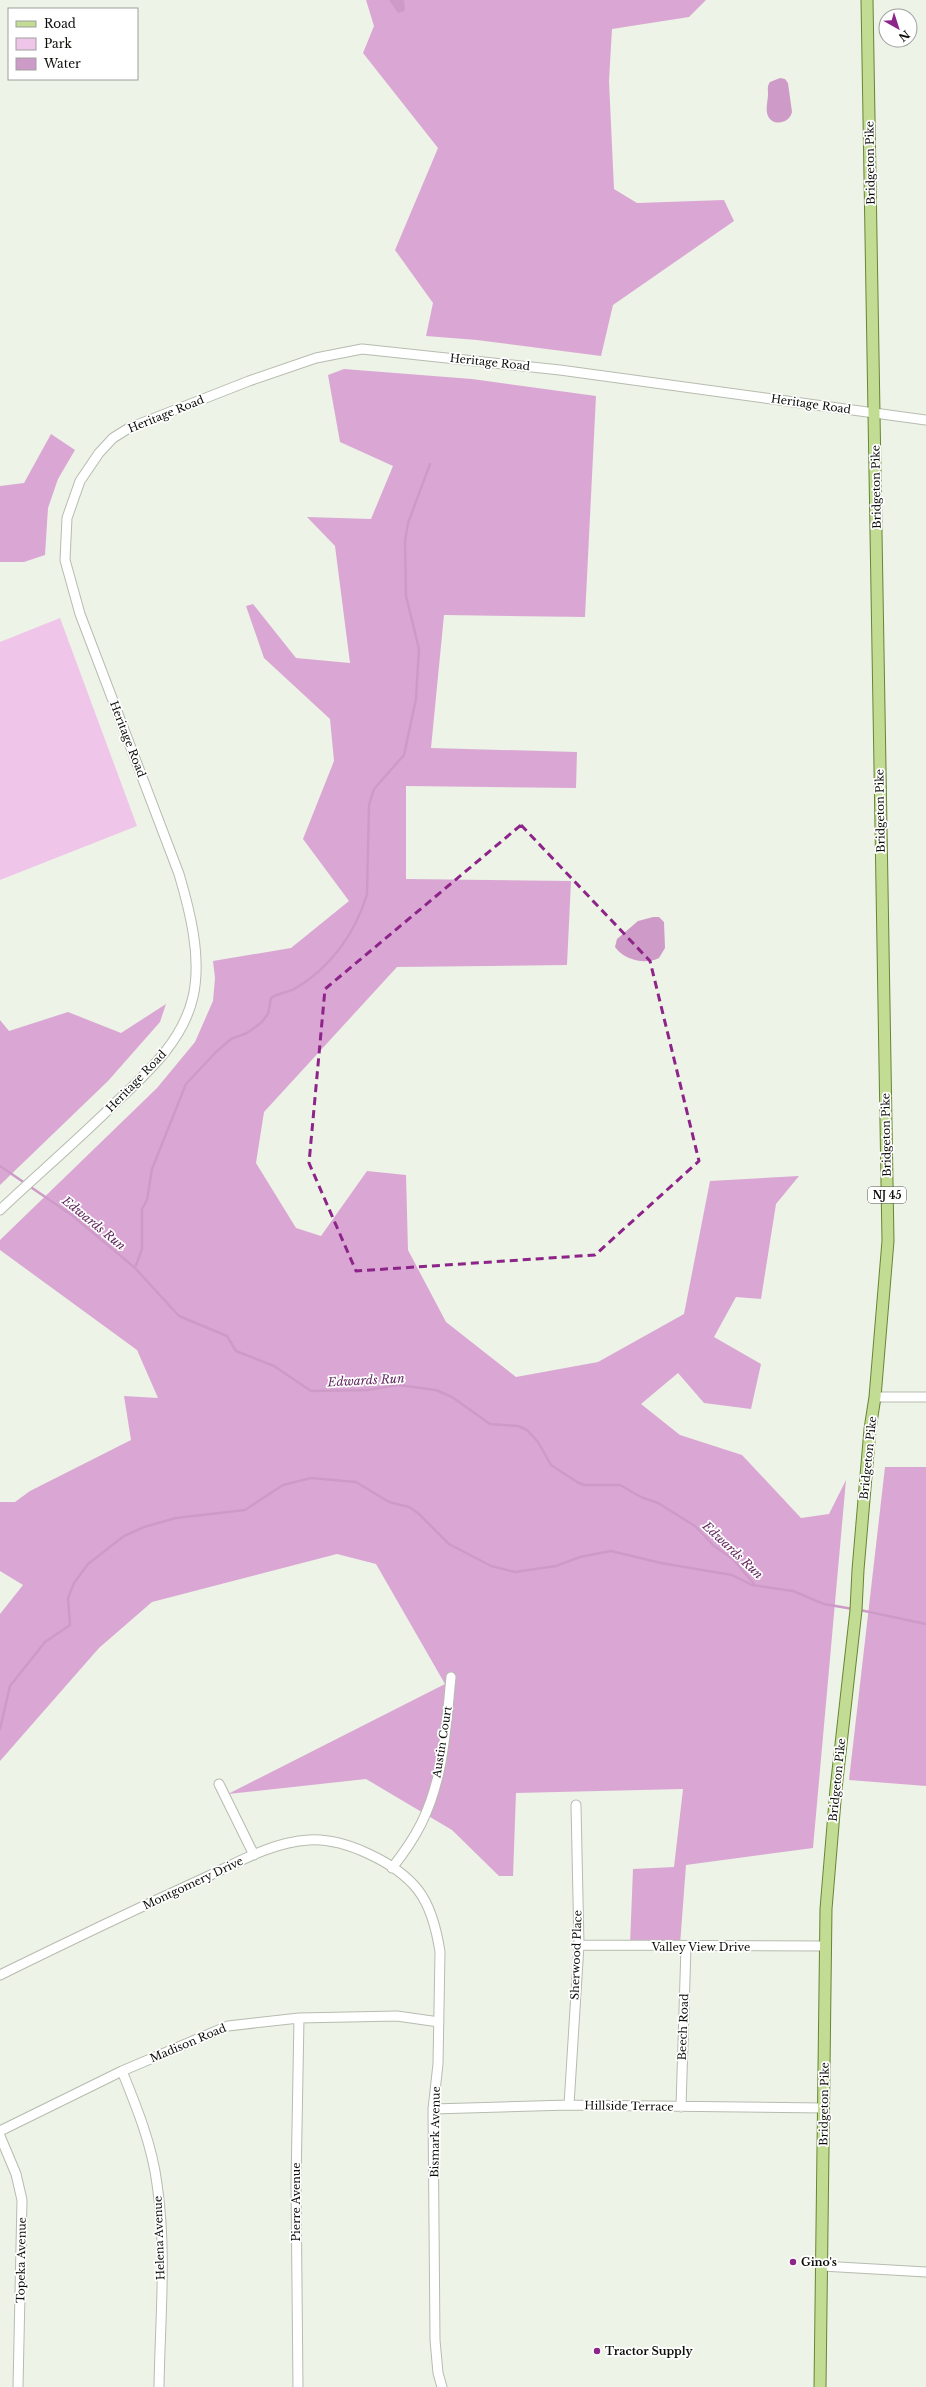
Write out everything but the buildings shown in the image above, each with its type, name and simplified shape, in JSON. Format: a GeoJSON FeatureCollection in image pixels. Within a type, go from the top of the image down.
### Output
{"type":"FeatureCollection","features":[{"type":"Feature","properties":{"kind":"main road","name":"Bridgeton Pike"},"geometry":{"type":"LineString","coordinates":[[820,2387],[824,2108],[824,1946],[836,1789],[856,1610],[870,1429],[876,1397],[888,1234],[867,0]]}},
{"type":"Feature","properties":{"kind":"street","name":"Heritage Road"},"geometry":{"type":"LineString","coordinates":[[0,1210],[111,1107],[167,1049],[187,1016],[194,985],[191,929],[179,874],[80,614],[65,560],[65,528],[72,499],[89,465],[108,443],[126,430],[143,422],[250,381],[328,354],[362,349],[560,370],[926,420]]}},
{"type":"Feature","properties":{"kind":"street"},"geometry":{"type":"LineString","coordinates":[[876,1397],[926,1397]]}},
{"type":"Feature","properties":{"kind":"street","name":"Austin Court"},"geometry":{"type":"LineString","coordinates":[[392,1868],[421,1823],[438,1779],[451,1677]]}},
{"type":"Feature","properties":{"kind":"street"},"geometry":{"type":"LineString","coordinates":[[219,1784],[254,1855]]}},
{"type":"Feature","properties":{"kind":"street","name":"Sherwood Place"},"geometry":{"type":"LineString","coordinates":[[569,2106],[579,1945],[576,1805]]}},
{"type":"Feature","properties":{"kind":"street","name":"Montgomery Drive"},"geometry":{"type":"LineString","coordinates":[[0,1975],[93,1929],[254,1855],[291,1842],[310,1840],[335,1842],[355,1848],[392,1868]]}},
{"type":"Feature","properties":{"kind":"street","name":"Bismark Avenue"},"geometry":{"type":"LineString","coordinates":[[392,1868],[418,1891],[438,1937],[441,1976],[433,2109],[435,2340],[438,2373],[442,2387]]}},
{"type":"Feature","properties":{"kind":"street","name":"Valley View Drive"},"geometry":{"type":"LineString","coordinates":[[579,1945],[686,1947],[824,1946]]}},
{"type":"Feature","properties":{"kind":"street","name":"Beech Road"},"geometry":{"type":"LineString","coordinates":[[681,2107],[686,1947]]}},
{"type":"Feature","properties":{"kind":"street","name":"Madison Road"},"geometry":{"type":"LineString","coordinates":[[0,2131],[122,2071],[228,2026],[299,2018],[397,2016],[439,2022]]}},
{"type":"Feature","properties":{"kind":"street","name":"Pierre Avenue"},"geometry":{"type":"LineString","coordinates":[[298,2387],[296,2184],[299,2018]]}},
{"type":"Feature","properties":{"kind":"street","name":"Helena Avenue"},"geometry":{"type":"LineString","coordinates":[[122,2071],[147,2138],[157,2183],[161,2217],[162,2262],[159,2387]]}},
{"type":"Feature","properties":{"kind":"street","name":"Hillside Terrace"},"geometry":{"type":"LineString","coordinates":[[433,2109],[569,2106],[824,2108]]}},
{"type":"Feature","properties":{"kind":"street","name":"Topeka Avenue"},"geometry":{"type":"LineString","coordinates":[[0,2136],[16,2174],[22,2200],[18,2387]]}},
{"type":"Feature","properties":{"kind":"street"},"geometry":{"type":"LineString","coordinates":[[822,2266],[926,2272]]}},
{"type":"Feature","properties":{"kind":"highlighted area"},"geometry":{"type":"Polygon","coordinates":[[[521,825],[650,961],[699,1161],[595,1255],[356,1271],[309,1163],[325,989],[521,825]]]}},
{"type":"Feature","properties":{"kind":"green space"},"geometry":{"type":"Polygon","coordinates":[[[60,618],[137,826],[0,880],[0,642],[60,618]]]}},
{"type":"Feature","properties":{"kind":"shaded area"},"geometry":{"type":"Polygon","coordinates":[[[366,0],[706,0],[689,17],[612,29],[609,81],[614,189],[637,203],[724,200],[734,221],[613,305],[601,356],[477,340],[426,336],[433,303],[395,250],[438,148],[363,53],[374,26],[366,0]]]}},
{"type":"Feature","properties":{"kind":"shaded area"},"geometry":{"type":"Polygon","coordinates":[[[344,369],[472,379],[596,396],[585,617],[444,615],[431,748],[577,752],[576,788],[406,786],[406,879],[571,881],[567,965],[397,967],[264,1112],[256,1163],[296,1228],[321,1236],[367,1171],[406,1175],[408,1250],[446,1322],[516,1377],[598,1362],[684,1314],[710,1181],[799,1176],[776,1204],[761,1299],[736,1297],[714,1337],[761,1364],[751,1409],[704,1403],[678,1373],[641,1404],[680,1435],[742,1455],[801,1518],[829,1514],[846,1480],[813,1848],[686,1865],[680,1945],[630,1945],[633,1869],[674,1867],[683,1789],[516,1793],[513,1876],[499,1876],[452,1830],[366,1779],[228,1794],[445,1684],[376,1564],[337,1554],[152,1602],[99,1648],[0,1761],[0,1614],[23,1585],[0,1571],[0,1502],[15,1502],[30,1491],[131,1440],[124,1396],[158,1398],[137,1350],[0,1250],[0,1240],[157,1088],[195,1042],[213,1001],[215,978],[213,961],[291,948],[349,901],[303,839],[334,761],[330,719],[264,658],[246,606],[253,604],[296,658],[350,663],[335,546],[307,517],[371,519],[393,466],[340,442],[328,375],[344,369]]]}},
{"type":"Feature","properties":{"kind":"shaded area"},"geometry":{"type":"Polygon","coordinates":[[[51,434],[75,450],[58,479],[48,508],[45,555],[24,562],[0,562],[0,486],[24,483],[51,434]]]}},
{"type":"Feature","properties":{"kind":"shaded area"},"geometry":{"type":"Polygon","coordinates":[[[166,1004],[160,1022],[108,1081],[0,1185],[0,1020],[9,1031],[68,1012],[121,1033],[166,1004]]]}},
{"type":"Feature","properties":{"kind":"shaded area"},"geometry":{"type":"Polygon","coordinates":[[[885,1467],[926,1467],[926,1786],[849,1780],[885,1467]]]}},
{"type":"Feature","properties":{"kind":"water"},"geometry":{"type":"Polygon","coordinates":[[[389,0],[404,0],[405,11],[398,13],[389,0]]]}},
{"type":"Feature","properties":{"kind":"water"},"geometry":{"type":"Polygon","coordinates":[[[780,78],[785,79],[788,83],[792,112],[791,116],[785,121],[774,122],[770,119],[767,113],[768,85],[770,82],[780,78]]]}},
{"type":"Feature","properties":{"kind":"water"},"geometry":{"type":"Polygon","coordinates":[[[659,917],[664,922],[665,948],[659,958],[647,961],[635,960],[624,955],[615,947],[617,939],[638,921],[659,917]]]}},
{"type":"Feature","properties":{"kind":"waterway"},"geometry":{"type":"LineString","coordinates":[[135,1268],[142,1249],[142,1209],[147,1200],[152,1169],[186,1084],[216,1052],[231,1039],[247,1033],[261,1023],[268,1014],[271,998],[291,990],[307,981],[319,971],[330,960],[349,935],[362,908],[367,894],[369,805],[374,789],[404,755],[416,699],[419,649],[406,596],[405,541],[408,523],[430,464]]}},
{"type":"Feature","properties":{"kind":"waterway","name":"Edwards Run"},"geometry":{"type":"LineString","coordinates":[[0,1166],[73,1216],[135,1268],[179,1316],[227,1336],[236,1351],[274,1366],[311,1391],[368,1390],[398,1385],[436,1390],[452,1397],[490,1424],[518,1426],[527,1430],[538,1442],[551,1465],[584,1485],[620,1485],[641,1497],[658,1503],[695,1526],[714,1546],[733,1559],[755,1585]]}},
{"type":"Feature","properties":{"kind":"waterway"},"geometry":{"type":"LineString","coordinates":[[0,1729],[10,1686],[45,1642],[70,1625],[68,1598],[74,1583],[88,1564],[124,1536],[144,1527],[176,1518],[245,1510],[283,1485],[311,1478],[356,1482],[389,1502],[409,1507],[418,1513],[449,1544],[491,1566],[515,1572],[556,1566],[580,1557],[611,1551],[661,1563],[732,1575],[752,1585],[793,1591],[824,1604],[853,1609]]}},
{"type":"Feature","properties":{"kind":"waterway","name":"Edwards Run"},"geometry":{"type":"LineString","coordinates":[[860,1610],[926,1624]]}},
{"type":"Feature","properties":{"kind":"place","name":"Gino's"},"geometry":{"type":"Point","coordinates":[793,2262]}},
{"type":"Feature","properties":{"kind":"place","name":"Tractor Supply"},"geometry":{"type":"Point","coordinates":[597,2351]}}]}
